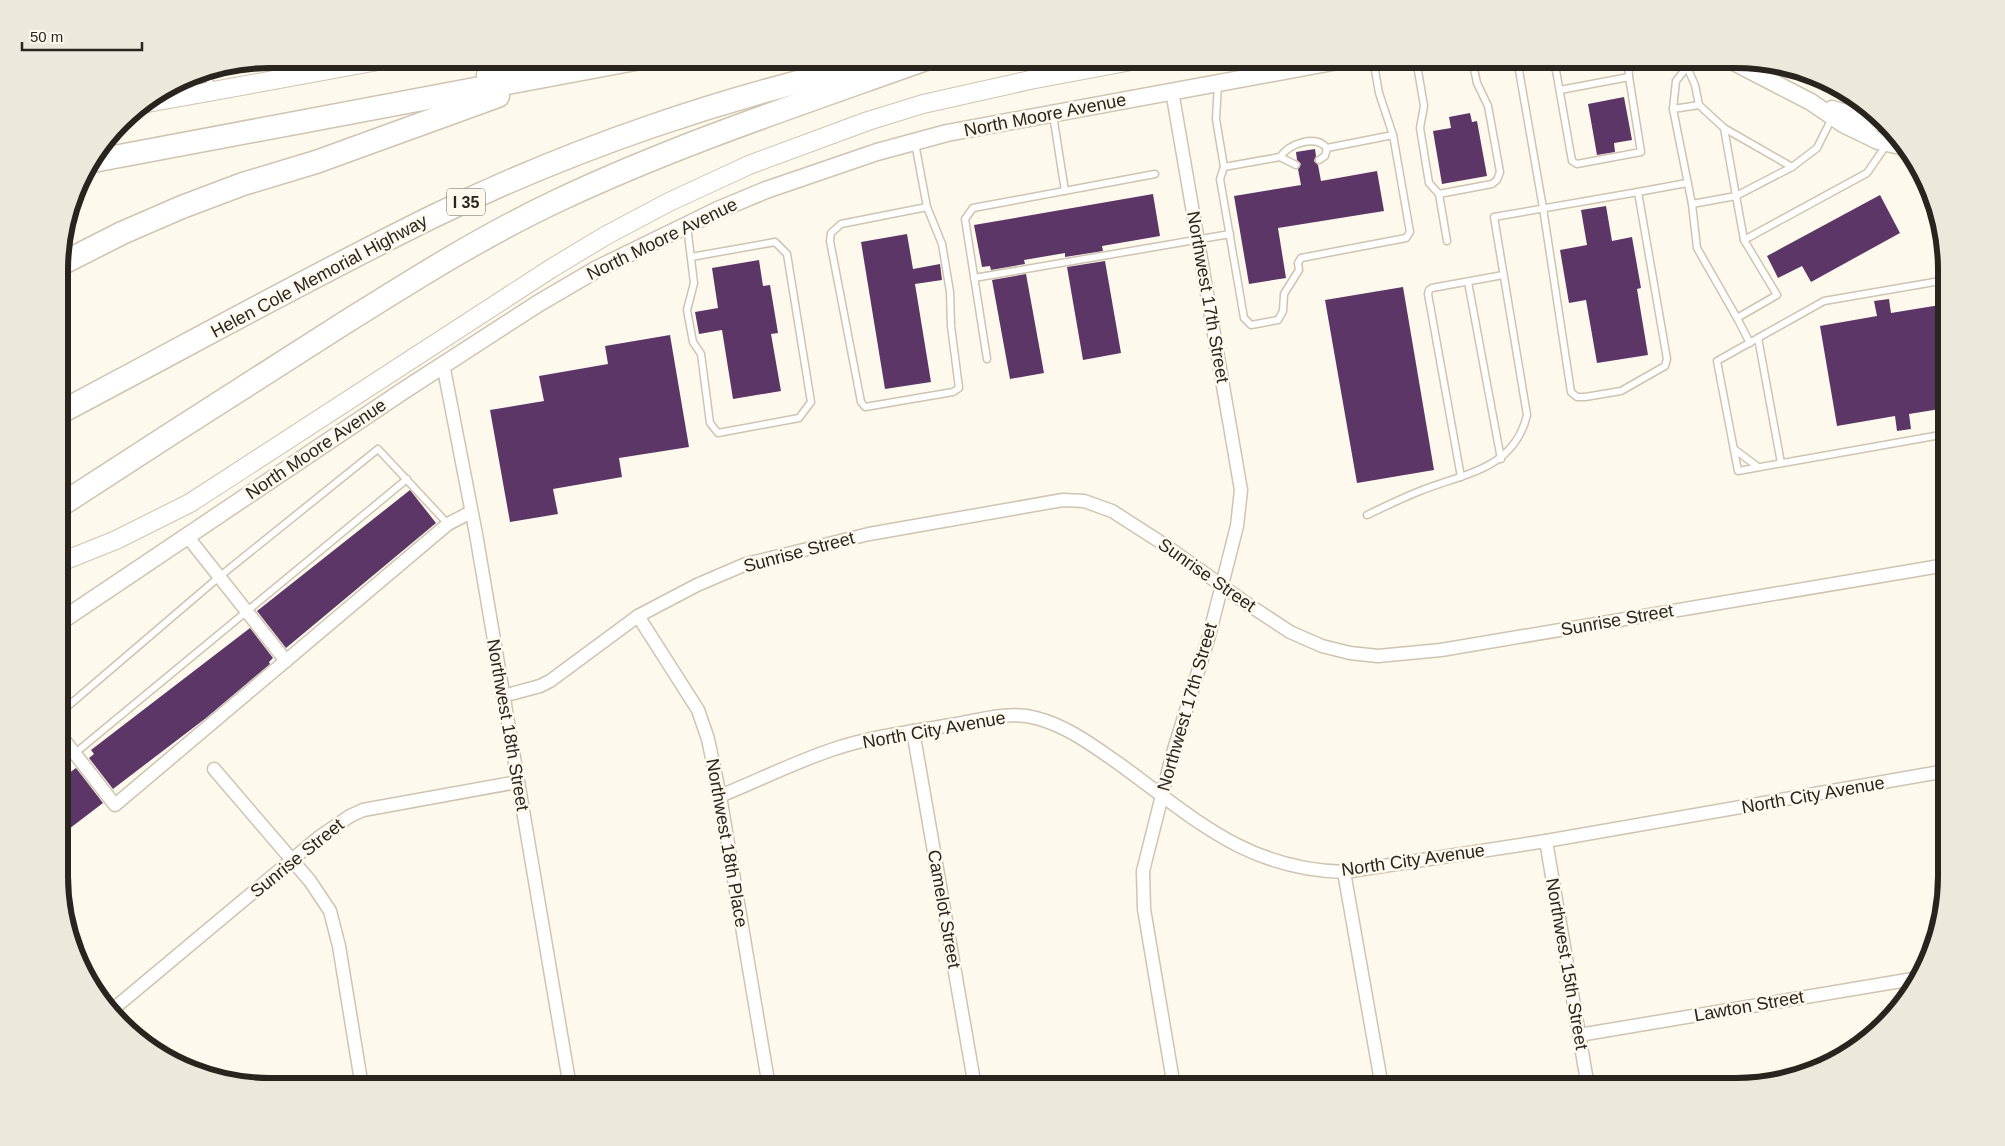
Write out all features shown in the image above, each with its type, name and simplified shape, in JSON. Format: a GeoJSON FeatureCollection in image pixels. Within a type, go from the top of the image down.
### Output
{"type":"FeatureCollection","features":[{"type":"Feature","properties":{"kind":"highway"},"geometry":{"type":"LineString","coordinates":[[411,101],[508,68]]}},
{"type":"Feature","properties":{"kind":"highway"},"geometry":{"type":"LineString","coordinates":[[101,159],[584,68]]}},
{"type":"Feature","properties":{"kind":"highway","name":"Helen Cole Memorial Highway"},"geometry":{"type":"LineString","coordinates":[[68,408],[433,216],[519,178],[597,146],[690,115],[792,84],[860,68]]}},
{"type":"Feature","properties":{"kind":"highway"},"geometry":{"type":"LineString","coordinates":[[68,500],[376,304],[473,245],[550,205],[653,159],[901,68]]}},
{"type":"Feature","properties":{"kind":"highway"},"geometry":{"type":"LineString","coordinates":[[68,260],[122,233],[182,207],[243,184],[316,162],[562,72]]}},
{"type":"Feature","properties":{"kind":"main road"},"geometry":{"type":"LineString","coordinates":[[158,101],[211,92],[321,68]]}},
{"type":"Feature","properties":{"kind":"main road"},"geometry":{"type":"LineString","coordinates":[[68,559],[116,540],[190,503],[552,268],[605,236],[669,202],[749,165],[923,104],[1094,68]]}},
{"type":"Feature","properties":{"kind":"street","name":"North Moore Avenue"},"geometry":{"type":"LineString","coordinates":[[68,616],[443,364],[539,303],[589,274],[687,225],[766,190],[877,152],[947,133],[1300,68]]}},
{"type":"Feature","properties":{"kind":"street"},"geometry":{"type":"LineString","coordinates":[[1750,68],[1811,102],[1842,124],[1878,141],[1894,144]]}},
{"type":"Feature","properties":{"kind":"street","name":"Northwest 17th Street"},"geometry":{"type":"LineString","coordinates":[[1172,91],[1241,490],[1237,526],[1222,586],[1162,795],[1147,851],[1142,884],[1144,909],[1172,1078]]}},
{"type":"Feature","properties":{"kind":"street"},"geometry":{"type":"LineString","coordinates":[[1811,102],[1872,121]]}},
{"type":"Feature","properties":{"kind":"street","name":"Northwest 18th Street"},"geometry":{"type":"LineString","coordinates":[[443,364],[472,512],[568,1078]]}},
{"type":"Feature","properties":{"kind":"street","name":"Sunrise Street"},"geometry":{"type":"LineString","coordinates":[[503,696],[540,686],[550,681],[638,616],[697,584],[746,564],[869,534],[1062,500],[1084,501],[1112,511],[1165,545],[1290,632],[1322,646],[1350,653],[1378,656],[1441,650],[1938,566]]}},
{"type":"Feature","properties":{"kind":"street"},"geometry":{"type":"LineString","coordinates":[[68,746],[115,805],[448,524],[472,512]]}},
{"type":"Feature","properties":{"kind":"street"},"geometry":{"type":"LineString","coordinates":[[187,536],[286,662]]}},
{"type":"Feature","properties":{"kind":"street","name":"Northwest 18th Place"},"geometry":{"type":"LineString","coordinates":[[638,616],[698,710],[708,740],[720,796],[767,1078]]}},
{"type":"Feature","properties":{"kind":"street","name":"North City Avenue"},"geometry":{"type":"LineString","coordinates":[[720,796],[832,749],[914,731],[1015,715],[1034,717],[1062,726],[1088,742],[1206,829],[1236,846],[1265,859],[1311,870],[1344,872],[1546,840],[1938,772]]}},
{"type":"Feature","properties":{"kind":"street","name":"Camelot Street"},"geometry":{"type":"LineString","coordinates":[[914,731],[973,1078]]}},
{"type":"Feature","properties":{"kind":"street"},"geometry":{"type":"LineString","coordinates":[[214,769],[292,860],[322,897],[330,911],[334,924],[360,1078]]}},
{"type":"Feature","properties":{"kind":"street","name":"Sunrise Street"},"geometry":{"type":"LineString","coordinates":[[116,1007],[318,838],[350,816],[363,810],[517,782]]}},
{"type":"Feature","properties":{"kind":"street","name":"Northwest 15th Street"},"geometry":{"type":"LineString","coordinates":[[1546,840],[1586,1078]]}},
{"type":"Feature","properties":{"kind":"street"},"geometry":{"type":"LineString","coordinates":[[1344,872],[1380,1078]]}},
{"type":"Feature","properties":{"kind":"street","name":"Lawton Street"},"geometry":{"type":"LineString","coordinates":[[1579,1035],[1908,980]]}},
{"type":"Feature","properties":{"kind":"lane"},"geometry":{"type":"LineString","coordinates":[[1218,83],[1216,119],[1224,167],[1220,179],[1244,318],[1251,325],[1278,320],[1284,312],[1284,294],[1299,270],[1298,263],[1301,258],[1409,236],[1410,232],[1393,135],[1379,93],[1375,68]]}},
{"type":"Feature","properties":{"kind":"lane"},"geometry":{"type":"LineString","coordinates":[[1418,68],[1424,106],[1420,128],[1429,183],[1439,194],[1447,241]]}},
{"type":"Feature","properties":{"kind":"lane"},"geometry":{"type":"LineString","coordinates":[[1439,194],[1492,184],[1497,180],[1500,172],[1488,106],[1476,83],[1474,68]]}},
{"type":"Feature","properties":{"kind":"lane"},"geometry":{"type":"LineString","coordinates":[[1519,68],[1543,208],[1571,392],[1577,397],[1621,391],[1665,366],[1667,359],[1638,192]]}},
{"type":"Feature","properties":{"kind":"lane"},"geometry":{"type":"LineString","coordinates":[[1556,68],[1572,161],[1574,163],[1639,153],[1642,150],[1628,68]]}},
{"type":"Feature","properties":{"kind":"lane"},"geometry":{"type":"LineString","coordinates":[[1686,68],[1676,81],[1673,109],[1692,204],[1697,248],[1750,343]]}},
{"type":"Feature","properties":{"kind":"lane"},"geometry":{"type":"LineString","coordinates":[[1687,68],[1695,85],[1699,105],[1724,128],[1792,167]]}},
{"type":"Feature","properties":{"kind":"lane"},"geometry":{"type":"LineString","coordinates":[[209,77],[211,92]]}},
{"type":"Feature","properties":{"kind":"lane"},"geometry":{"type":"LineString","coordinates":[[1560,90],[1629,77]]}},
{"type":"Feature","properties":{"kind":"lane"},"geometry":{"type":"LineString","coordinates":[[1673,109],[1699,105]]}},
{"type":"Feature","properties":{"kind":"lane"},"geometry":{"type":"LineString","coordinates":[[1053,113],[1066,190]]}},
{"type":"Feature","properties":{"kind":"lane"},"geometry":{"type":"LineString","coordinates":[[1692,204],[1736,196],[1792,167],[1817,148],[1833,118]]}},
{"type":"Feature","properties":{"kind":"lane"},"geometry":{"type":"LineString","coordinates":[[1724,128],[1744,240],[1778,295],[1737,318]]}},
{"type":"Feature","properties":{"kind":"lane"},"geometry":{"type":"LineString","coordinates":[[1327,148],[1393,135]]}},
{"type":"Feature","properties":{"kind":"lane"},"geometry":{"type":"LineString","coordinates":[[1280,157],[1286,149],[1293,145],[1313,141],[1322,143],[1327,148]]}},
{"type":"Feature","properties":{"kind":"lane"},"geometry":{"type":"LineString","coordinates":[[915,142],[927,207],[942,244],[950,292],[951,326],[959,388],[953,392],[865,406],[860,402],[830,241],[831,233],[841,224],[927,207]]}},
{"type":"Feature","properties":{"kind":"lane"},"geometry":{"type":"LineString","coordinates":[[1744,240],[1867,173],[1888,143]]}},
{"type":"Feature","properties":{"kind":"lane"},"geometry":{"type":"LineString","coordinates":[[1319,160],[1325,156],[1327,148]]}},
{"type":"Feature","properties":{"kind":"lane"},"geometry":{"type":"LineString","coordinates":[[1224,167],[1280,157],[1296,165]]}},
{"type":"Feature","properties":{"kind":"lane"},"geometry":{"type":"LineString","coordinates":[[987,359],[965,219],[973,208],[1155,174]]}},
{"type":"Feature","properties":{"kind":"lane"},"geometry":{"type":"LineString","coordinates":[[1367,515],[1420,491],[1461,477],[1501,459],[1514,446],[1524,429],[1527,415],[1494,217],[1687,183]]}},
{"type":"Feature","properties":{"kind":"lane"},"geometry":{"type":"LineString","coordinates":[[687,225],[694,283],[687,310],[693,342],[701,354],[710,423],[718,433],[799,418],[811,402],[787,254],[775,242],[691,257]]}},
{"type":"Feature","properties":{"kind":"lane"},"geometry":{"type":"LineString","coordinates":[[974,278],[1230,234]]}},
{"type":"Feature","properties":{"kind":"lane"},"geometry":{"type":"LineString","coordinates":[[1461,477],[1428,290],[1503,275]]}},
{"type":"Feature","properties":{"kind":"lane"},"geometry":{"type":"LineString","coordinates":[[1938,281],[1824,301],[1717,361],[1738,471],[1938,435]]}},
{"type":"Feature","properties":{"kind":"lane"},"geometry":{"type":"LineString","coordinates":[[1468,282],[1501,459]]}},
{"type":"Feature","properties":{"kind":"lane"},"geometry":{"type":"LineString","coordinates":[[1758,338],[1781,463]]}},
{"type":"Feature","properties":{"kind":"lane"},"geometry":{"type":"LineString","coordinates":[[68,705],[219,577],[378,448],[448,524]]}},
{"type":"Feature","properties":{"kind":"lane"},"geometry":{"type":"LineString","coordinates":[[1734,449],[1758,467]]}},
{"type":"Feature","properties":{"kind":"lane"},"geometry":{"type":"LineString","coordinates":[[74,754],[407,479]]}},
{"type":"Feature","properties":{"kind":"building"},"geometry":{"type":"Polygon","coordinates":[[[1624,97],[1632,140],[1614,143],[1615,152],[1597,155],[1588,104],[1624,97]]]}},
{"type":"Feature","properties":{"kind":"building"},"geometry":{"type":"Polygon","coordinates":[[[1470,113],[1472,122],[1477,121],[1487,176],[1442,184],[1433,131],[1451,128],[1449,117],[1470,113]]]}},
{"type":"Feature","properties":{"kind":"building"},"geometry":{"type":"Polygon","coordinates":[[[1315,149],[1316,156],[1314,161],[1318,165],[1321,181],[1377,171],[1384,211],[1278,228],[1286,278],[1249,284],[1234,196],[1301,185],[1298,169],[1301,164],[1297,160],[1296,152],[1315,149]]]}},
{"type":"Feature","properties":{"kind":"building"},"geometry":{"type":"Polygon","coordinates":[[[1153,194],[1160,236],[1102,246],[1103,251],[1065,257],[1065,253],[1024,260],[1025,264],[991,270],[990,266],[982,267],[974,225],[1153,194]]]}},
{"type":"Feature","properties":{"kind":"building"},"geometry":{"type":"Polygon","coordinates":[[[1880,195],[1900,233],[1811,282],[1802,266],[1778,278],[1767,256],[1880,195]]]}},
{"type":"Feature","properties":{"kind":"building"},"geometry":{"type":"Polygon","coordinates":[[[1606,206],[1612,241],[1632,237],[1641,288],[1637,289],[1648,355],[1597,363],[1586,300],[1569,303],[1560,250],[1587,245],[1581,210],[1606,206]]]}},
{"type":"Feature","properties":{"kind":"building"},"geometry":{"type":"Polygon","coordinates":[[[907,234],[913,269],[940,264],[942,280],[915,284],[931,382],[885,389],[861,242],[907,234]]]}},
{"type":"Feature","properties":{"kind":"building"},"geometry":{"type":"Polygon","coordinates":[[[759,260],[763,286],[770,285],[778,333],[771,334],[781,391],[733,399],[722,330],[699,334],[695,312],[718,308],[712,268],[759,260]]]}},
{"type":"Feature","properties":{"kind":"building"},"geometry":{"type":"Polygon","coordinates":[[[1105,261],[1121,353],[1083,360],[1067,267],[1105,261]]]}},
{"type":"Feature","properties":{"kind":"building"},"geometry":{"type":"Polygon","coordinates":[[[1026,274],[1044,373],[1010,379],[992,280],[1026,274]]]}},
{"type":"Feature","properties":{"kind":"building"},"geometry":{"type":"Polygon","coordinates":[[[1403,287],[1434,470],[1357,483],[1325,300],[1403,287]]]}},
{"type":"Feature","properties":{"kind":"building"},"geometry":{"type":"Polygon","coordinates":[[[1889,299],[1891,313],[1938,305],[1938,409],[1909,414],[1911,429],[1897,431],[1895,416],[1837,426],[1820,326],[1877,316],[1874,301],[1889,299]]]}},
{"type":"Feature","properties":{"kind":"building"},"geometry":{"type":"Polygon","coordinates":[[[670,335],[689,447],[619,458],[622,477],[553,489],[558,514],[510,522],[490,410],[544,401],[539,376],[608,364],[605,346],[670,335]]]}},
{"type":"Feature","properties":{"kind":"building"},"geometry":{"type":"Polygon","coordinates":[[[410,490],[436,523],[286,648],[257,611],[410,490]]]}},
{"type":"Feature","properties":{"kind":"building"},"geometry":{"type":"Polygon","coordinates":[[[250,628],[273,658],[269,662],[270,664],[206,718],[113,789],[89,758],[94,754],[91,750],[250,628]]]}},
{"type":"Feature","properties":{"kind":"building"},"geometry":{"type":"Polygon","coordinates":[[[76,768],[103,803],[68,830],[68,774],[76,768]]]}}]}
